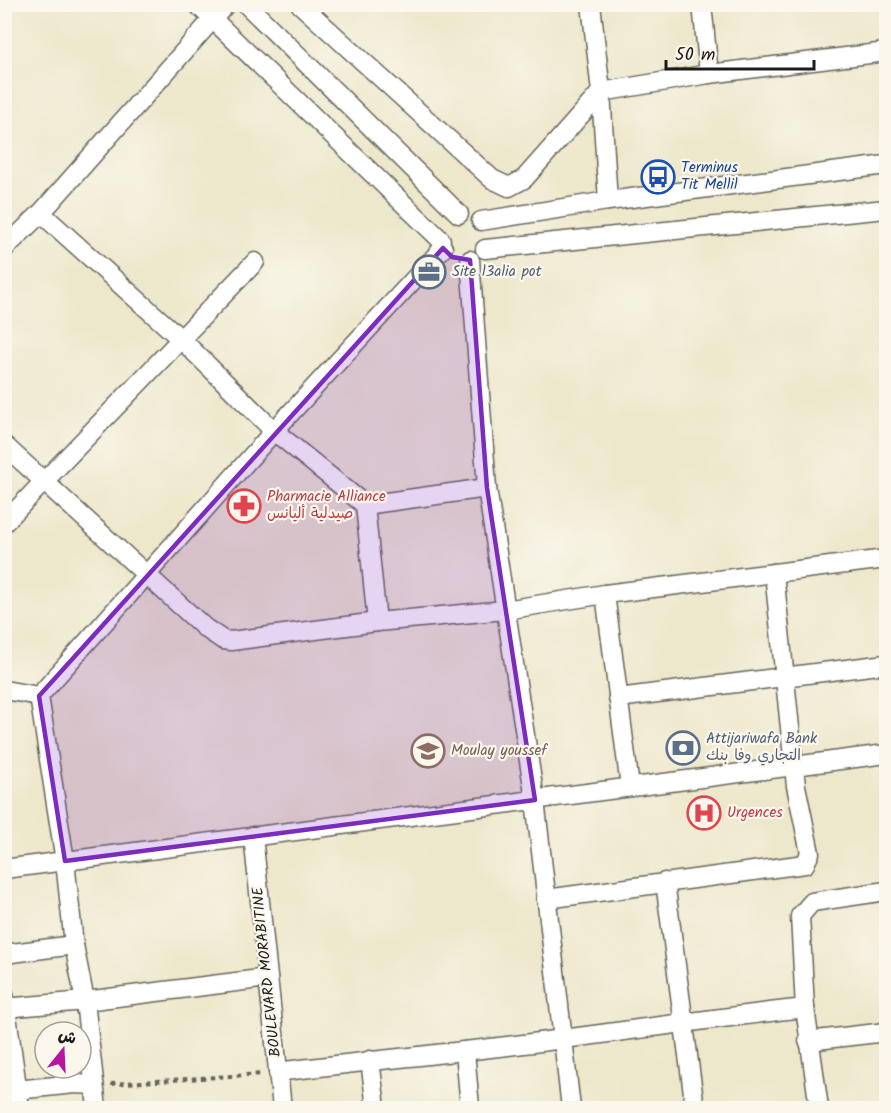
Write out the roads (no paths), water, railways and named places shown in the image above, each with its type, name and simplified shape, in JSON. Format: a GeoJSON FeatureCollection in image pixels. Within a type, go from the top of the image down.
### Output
{"type":"FeatureCollection","features":[{"type":"Feature","properties":{"kind":"street"},"geometry":{"type":"LineString","coordinates":[[197,4],[458,260],[470,260],[485,249],[886,209]]}},
{"type":"Feature","properties":{"kind":"street"},"geometry":{"type":"LineString","coordinates":[[4,249],[40,213],[226,4]]}},
{"type":"Feature","properties":{"kind":"street"},"geometry":{"type":"LineString","coordinates":[[246,4],[459,214]]}},
{"type":"Feature","properties":{"kind":"street"},"geometry":{"type":"LineString","coordinates":[[300,4],[492,179],[505,186],[512,186],[524,179],[601,92],[709,74],[886,52]]}},
{"type":"Feature","properties":{"kind":"street"},"geometry":{"type":"LineString","coordinates":[[591,4],[601,92],[608,201]]}},
{"type":"Feature","properties":{"kind":"street"},"geometry":{"type":"LineString","coordinates":[[702,4],[709,74]]}},
{"type":"Feature","properties":{"kind":"street"},"geometry":{"type":"LineString","coordinates":[[97,1108],[85,1001],[74,945],[65,861],[39,696],[146,573],[442,244],[445,224],[459,214],[467,214],[481,221],[608,201],[886,165]]}},
{"type":"Feature","properties":{"kind":"street"},"geometry":{"type":"LineString","coordinates":[[40,213],[182,340],[274,431],[365,506],[377,622]]}},
{"type":"Feature","properties":{"kind":"street"},"geometry":{"type":"LineString","coordinates":[[481,221],[488,235],[485,249]]}},
{"type":"Feature","properties":{"kind":"street"},"geometry":{"type":"LineString","coordinates":[[470,260],[487,488],[535,800],[571,1108]]}},
{"type":"Feature","properties":{"kind":"street"},"geometry":{"type":"LineString","coordinates":[[4,523],[255,262]]}},
{"type":"Feature","properties":{"kind":"street"},"geometry":{"type":"LineString","coordinates":[[4,445],[205,628],[223,640],[241,640],[377,622],[505,610],[605,594],[886,559]]}},
{"type":"Feature","properties":{"kind":"street"},"geometry":{"type":"LineString","coordinates":[[365,506],[487,488]]}},
{"type":"Feature","properties":{"kind":"street"},"geometry":{"type":"LineString","coordinates":[[546,899],[805,864],[810,853],[794,766],[774,573]]}},
{"type":"Feature","properties":{"kind":"street"},"geometry":{"type":"LineString","coordinates":[[605,594],[630,787]]}},
{"type":"Feature","properties":{"kind":"street"},"geometry":{"type":"LineString","coordinates":[[618,698],[886,664]]}},
{"type":"Feature","properties":{"kind":"street"},"geometry":{"type":"LineString","coordinates":[[4,690],[39,696]]}},
{"type":"Feature","properties":{"kind":"street"},"geometry":{"type":"LineString","coordinates":[[4,869],[886,754]]}},
{"type":"Feature","properties":{"kind":"street","name":"BOULEVARD MORABITINE"},"geometry":{"type":"LineString","coordinates":[[253,836],[282,1108]]}},
{"type":"Feature","properties":{"kind":"street"},"geometry":{"type":"LineString","coordinates":[[665,882],[695,1108]]}},
{"type":"Feature","properties":{"kind":"street"},"geometry":{"type":"LineString","coordinates":[[819,1108],[808,1041],[800,916],[803,909],[812,902],[886,891]]}},
{"type":"Feature","properties":{"kind":"street"},"geometry":{"type":"LineString","coordinates":[[4,954],[74,945]]}},
{"type":"Feature","properties":{"kind":"street"},"geometry":{"type":"LineString","coordinates":[[20,1108],[11,1090],[6,1003],[85,1001],[268,978]]}},
{"type":"Feature","properties":{"kind":"street"},"geometry":{"type":"LineString","coordinates":[[278,1072],[465,1051],[683,1021],[805,1008]]}},
{"type":"Feature","properties":{"kind":"street"},"geometry":{"type":"LineString","coordinates":[[808,1041],[886,1032]]}},
{"type":"Feature","properties":{"kind":"street"},"geometry":{"type":"LineString","coordinates":[[465,1051],[470,1108]]}},
{"type":"Feature","properties":{"kind":"street"},"geometry":{"type":"LineString","coordinates":[[370,1060],[376,1108]]}},
{"type":"Feature","properties":{"kind":"street"},"geometry":{"type":"LineString","coordinates":[[11,1090],[75,1084],[94,1085]]}},
{"type":"Feature","properties":{"kind":"place","name":"Terminus Tit Mellil"},"geometry":{"type":"Point","coordinates":[658,177]}},
{"type":"Feature","properties":{"kind":"place","name":"Site l3alia pot"},"geometry":{"type":"Point","coordinates":[429,272]}},
{"type":"Feature","properties":{"kind":"place","name":"Pharmacie Alliance صيدلية أليانس"},"geometry":{"type":"Point","coordinates":[244,506]}},
{"type":"Feature","properties":{"kind":"place","name":"Attijariwafa Bank التجاري وفا بنك"},"geometry":{"type":"Point","coordinates":[683,748]}},
{"type":"Feature","properties":{"kind":"place","name":"Moulay youssef"},"geometry":{"type":"Point","coordinates":[428,751]}},
{"type":"Feature","properties":{"kind":"place","name":"Urgences"},"geometry":{"type":"Point","coordinates":[704,813]}}]}
